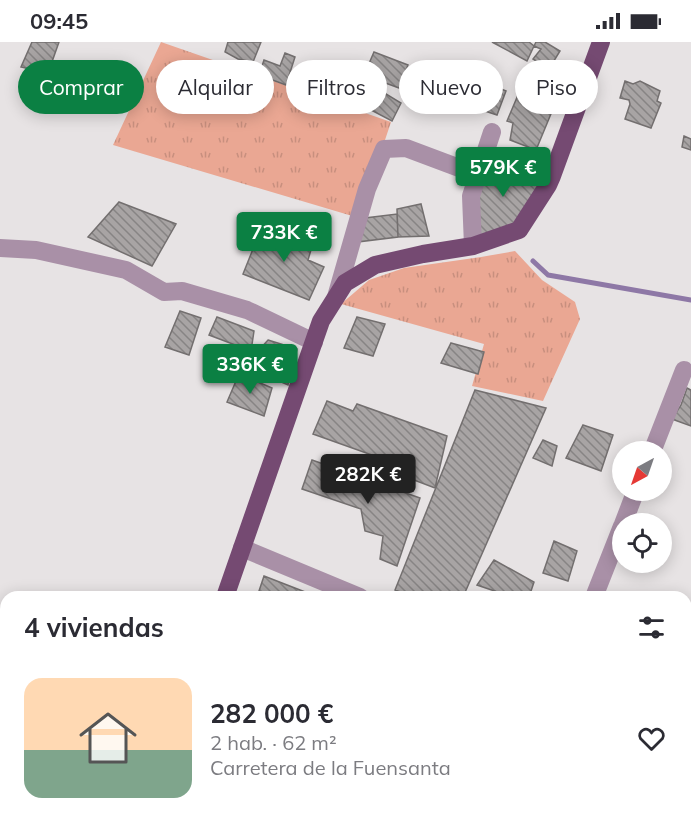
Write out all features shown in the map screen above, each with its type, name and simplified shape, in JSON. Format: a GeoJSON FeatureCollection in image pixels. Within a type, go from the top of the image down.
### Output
{"type":"FeatureCollection","features":[{"type":"Feature","properties":{"kind":"main road"},"geometry":{"type":"LineString","coordinates":[[227,591],[321,321],[345,283],[375,265],[473,246],[519,230],[548,185],[601,42]]}},
{"type":"Feature","properties":{"kind":"street"},"geometry":{"type":"LineString","coordinates":[[473,246],[471,196],[492,132]]}},
{"type":"Feature","properties":{"kind":"street"},"geometry":{"type":"LineString","coordinates":[[336,297],[367,189],[384,149],[406,148],[478,175]]}},
{"type":"Feature","properties":{"kind":"street"},"geometry":{"type":"LineString","coordinates":[[0,248],[36,250],[126,270],[164,292],[182,291],[247,310],[314,342]]}},
{"type":"Feature","properties":{"kind":"street"},"geometry":{"type":"LineString","coordinates":[[656,441],[684,370]]}},
{"type":"Feature","properties":{"kind":"street"},"geometry":{"type":"LineString","coordinates":[[242,548],[346,591]]}},
{"type":"Feature","properties":{"kind":"street"},"geometry":{"type":"LineString","coordinates":[[596,591],[612,552]]}},
{"type":"Feature","properties":{"kind":"green space"},"geometry":{"type":"Polygon","coordinates":[[[161,42],[213,60],[156,60],[156,114],[274,114],[274,81],[286,85],[286,114],[368,114],[391,122],[359,218],[113,145],[127,114],[144,114],[144,78],[161,42]]]}},
{"type":"Feature","properties":{"kind":"green space"},"geometry":{"type":"Polygon","coordinates":[[[515,251],[542,280],[575,302],[580,319],[543,401],[472,386],[484,344],[341,304],[369,280],[404,268],[515,251]]]}},
{"type":"Feature","properties":{"kind":"building"},"geometry":{"type":"Polygon","coordinates":[[[32,42],[59,42],[53,60],[24,60],[32,42]]]}},
{"type":"Feature","properties":{"kind":"building"},"geometry":{"type":"Polygon","coordinates":[[[228,42],[261,42],[254,60],[238,59],[225,52],[228,42]]]}},
{"type":"Feature","properties":{"kind":"building"},"geometry":{"type":"Polygon","coordinates":[[[492,42],[529,42],[534,46],[527,60],[492,42]]]}},
{"type":"Feature","properties":{"kind":"building"},"geometry":{"type":"Polygon","coordinates":[[[536,42],[545,42],[560,51],[554,60],[535,60],[533,59],[541,49],[534,46],[536,42]]]}},
{"type":"Feature","properties":{"kind":"building"},"geometry":{"type":"Polygon","coordinates":[[[374,52],[399,62],[399,88],[387,84],[387,60],[371,60],[374,52]]]}},
{"type":"Feature","properties":{"kind":"building"},"geometry":{"type":"Polygon","coordinates":[[[285,53],[295,57],[294,60],[286,60],[286,85],[274,81],[274,64],[280,66],[285,53]]]}},
{"type":"Feature","properties":{"kind":"building"},"geometry":{"type":"Polygon","coordinates":[[[625,81],[633,84],[640,81],[660,91],[657,101],[661,103],[651,128],[625,119],[630,104],[629,100],[620,98],[625,81]]]}},
{"type":"Feature","properties":{"kind":"building"},"geometry":{"type":"Polygon","coordinates":[[[387,94],[399,102],[392,121],[379,114],[387,114],[387,94]]]}},
{"type":"Feature","properties":{"kind":"building"},"geometry":{"type":"Polygon","coordinates":[[[515,102],[515,114],[551,114],[536,150],[510,140],[513,123],[507,121],[515,102]]]}},
{"type":"Feature","properties":{"kind":"building"},"geometry":{"type":"Polygon","coordinates":[[[684,136],[691,139],[691,150],[682,147],[684,136]]]}},
{"type":"Feature","properties":{"kind":"building"},"geometry":{"type":"Polygon","coordinates":[[[489,160],[541,182],[516,227],[480,236],[477,200],[489,160]]]}},
{"type":"Feature","properties":{"kind":"building"},"geometry":{"type":"Polygon","coordinates":[[[119,202],[176,224],[152,266],[88,237],[119,202]]]}},
{"type":"Feature","properties":{"kind":"building"},"geometry":{"type":"Polygon","coordinates":[[[421,204],[429,236],[398,237],[397,209],[421,204]]]}},
{"type":"Feature","properties":{"kind":"building"},"geometry":{"type":"Polygon","coordinates":[[[397,214],[398,237],[357,242],[365,218],[397,214]]]}},
{"type":"Feature","properties":{"kind":"building"},"geometry":{"type":"Polygon","coordinates":[[[263,224],[313,243],[308,260],[324,267],[309,300],[243,274],[263,224]]]}},
{"type":"Feature","properties":{"kind":"building"},"geometry":{"type":"Polygon","coordinates":[[[180,311],[201,318],[189,355],[165,347],[180,311]]]}},
{"type":"Feature","properties":{"kind":"building"},"geometry":{"type":"Polygon","coordinates":[[[217,317],[254,331],[251,351],[209,335],[217,317]]]}},
{"type":"Feature","properties":{"kind":"building"},"geometry":{"type":"Polygon","coordinates":[[[357,317],[385,324],[373,356],[344,348],[357,317]]]}},
{"type":"Feature","properties":{"kind":"building"},"geometry":{"type":"Polygon","coordinates":[[[268,340],[297,349],[288,385],[243,365],[251,351],[258,351],[268,340]]]}},
{"type":"Feature","properties":{"kind":"building"},"geometry":{"type":"Polygon","coordinates":[[[451,343],[484,352],[478,374],[441,363],[451,343]]]}},
{"type":"Feature","properties":{"kind":"building"},"geometry":{"type":"Polygon","coordinates":[[[239,374],[272,388],[264,416],[227,402],[239,374]]]}},
{"type":"Feature","properties":{"kind":"building"},"geometry":{"type":"Polygon","coordinates":[[[687,388],[691,390],[691,426],[672,419],[681,405],[687,388]]]}},
{"type":"Feature","properties":{"kind":"building"},"geometry":{"type":"Polygon","coordinates":[[[475,390],[546,408],[466,591],[395,590],[475,390]]]}},
{"type":"Feature","properties":{"kind":"building"},"geometry":{"type":"Polygon","coordinates":[[[327,401],[353,411],[357,404],[447,436],[435,488],[385,469],[386,460],[313,434],[327,401]]]}},
{"type":"Feature","properties":{"kind":"building"},"geometry":{"type":"Polygon","coordinates":[[[583,425],[613,435],[601,471],[566,458],[583,425]]]}},
{"type":"Feature","properties":{"kind":"building"},"geometry":{"type":"Polygon","coordinates":[[[543,440],[557,446],[552,466],[533,458],[543,440]]]}},
{"type":"Feature","properties":{"kind":"building"},"geometry":{"type":"Polygon","coordinates":[[[312,460],[420,498],[397,566],[380,559],[383,536],[365,531],[361,509],[302,489],[312,460]]]}},
{"type":"Feature","properties":{"kind":"building"},"geometry":{"type":"Polygon","coordinates":[[[554,541],[577,551],[568,581],[543,573],[554,541]]]}},
{"type":"Feature","properties":{"kind":"building"},"geometry":{"type":"Polygon","coordinates":[[[494,560],[534,582],[531,591],[494,591],[477,585],[494,560]]]}},
{"type":"Feature","properties":{"kind":"building"},"geometry":{"type":"Polygon","coordinates":[[[264,576],[303,591],[259,591],[264,576]]]}},
{"type":"Feature","properties":{"kind":"waterway"},"geometry":{"type":"LineString","coordinates":[[533,261],[548,275],[691,300]]}}]}
